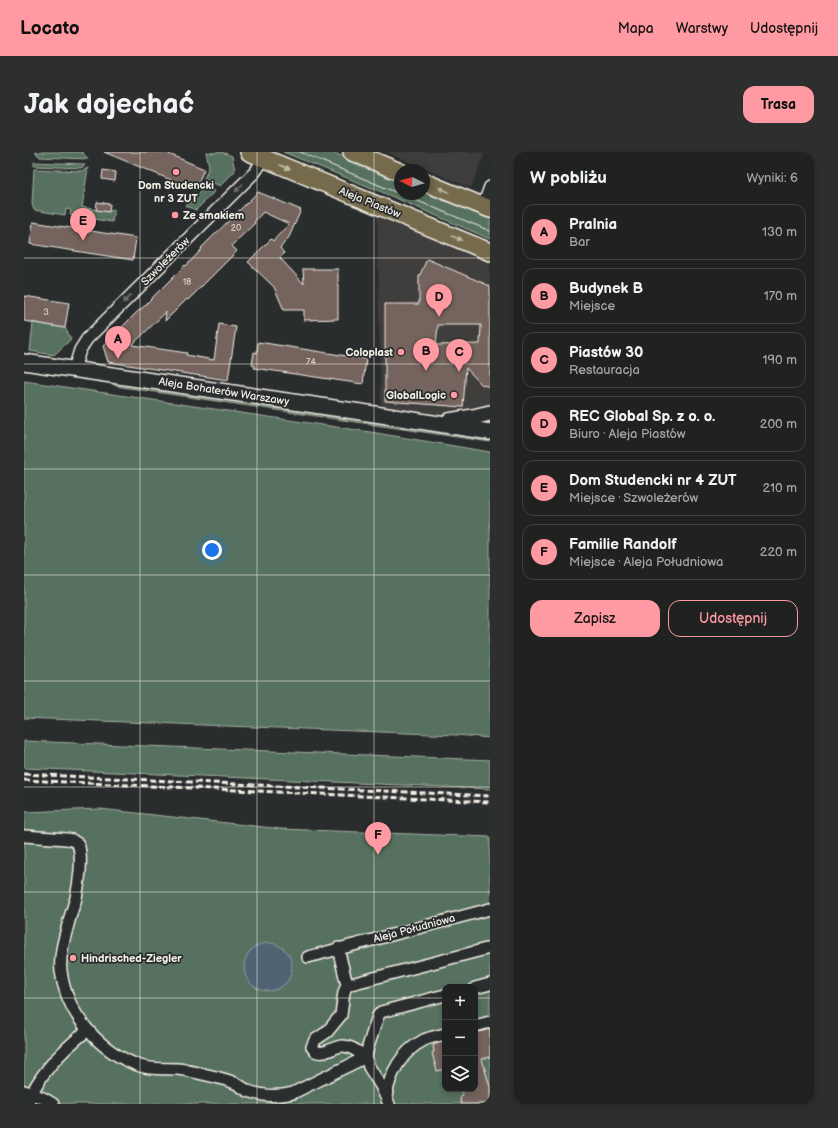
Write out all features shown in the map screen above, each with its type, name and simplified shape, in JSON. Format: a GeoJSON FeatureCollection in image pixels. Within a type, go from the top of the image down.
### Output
{"type":"FeatureCollection","features":[{"type":"Feature","properties":{"kind":"main road"},"geometry":{"type":"LineString","coordinates":[[352,152],[394,170]]}},
{"type":"Feature","properties":{"kind":"main road","name":"Aleja Piastów"},"geometry":{"type":"LineString","coordinates":[[258,154],[490,252]]}},
{"type":"Feature","properties":{"kind":"main road"},"geometry":{"type":"LineString","coordinates":[[430,184],[487,208]]}},
{"type":"Feature","properties":{"kind":"street","name":"Szwoleżerów"},"geometry":{"type":"LineString","coordinates":[[74,369],[80,350],[87,339],[255,172],[259,166],[258,154]]}},
{"type":"Feature","properties":{"kind":"street"},"geometry":{"type":"LineString","coordinates":[[487,208],[490,187]]}},
{"type":"Feature","properties":{"kind":"street","name":"Aleja Bohaterów Warszawy"},"geometry":{"type":"LineString","coordinates":[[24,362],[490,432]]}},
{"type":"Feature","properties":{"kind":"street","name":"Aleja Bohaterów Warszawy"},"geometry":{"type":"LineString","coordinates":[[424,421],[462,419],[490,413]]}},
{"type":"Feature","properties":{"kind":"street"},"geometry":{"type":"LineString","coordinates":[[24,836],[72,840],[79,846],[80,859],[78,889],[64,941],[60,970],[70,1005],[88,1030],[110,1050],[138,1065],[154,1069],[186,1070],[235,1083],[248,1091],[272,1096],[293,1093],[366,1057]]}},
{"type":"Feature","properties":{"kind":"street","name":"Aleja Południowa"},"geometry":{"type":"LineString","coordinates":[[308,957],[490,908]]}},
{"type":"Feature","properties":{"kind":"street"},"geometry":{"type":"LineString","coordinates":[[338,948],[347,985],[344,992],[341,1015],[327,1032],[313,1042],[312,1047],[319,1053],[340,1046],[347,1047],[366,1057]]}},
{"type":"Feature","properties":{"kind":"street"},"geometry":{"type":"LineString","coordinates":[[347,985],[490,948]]}},
{"type":"Feature","properties":{"kind":"street"},"geometry":{"type":"LineString","coordinates":[[478,987],[490,984]]}},
{"type":"Feature","properties":{"kind":"street"},"geometry":{"type":"LineString","coordinates":[[387,1100],[381,1086],[369,1067],[366,1057],[375,1021],[381,1012],[442,996]]}},
{"type":"Feature","properties":{"kind":"street"},"geometry":{"type":"LineString","coordinates":[[478,1025],[490,1022]]}},
{"type":"Feature","properties":{"kind":"street"},"geometry":{"type":"LineString","coordinates":[[27,1104],[27,1092],[57,1057],[88,1030]]}},
{"type":"Feature","properties":{"kind":"street"},"geometry":{"type":"LineString","coordinates":[[387,1100],[392,1076],[406,1053],[423,1041],[442,1035]]}},
{"type":"Feature","properties":{"kind":"street"},"geometry":{"type":"LineString","coordinates":[[27,1092],[53,1104]]}},
{"type":"Feature","properties":{"kind":"shaded area"},"geometry":{"type":"Polygon","coordinates":[[[386,152],[485,152],[471,188],[430,171],[430,164],[414,164],[386,152]]]}},
{"type":"Feature","properties":{"kind":"shaded area"},"geometry":{"type":"Polygon","coordinates":[[[377,208],[490,255],[490,411],[439,419],[381,412],[377,208]]]}},
{"type":"Feature","properties":{"kind":"green space"},"geometry":{"type":"Polygon","coordinates":[[[35,152],[82,152],[88,159],[40,157],[35,152]]]}},
{"type":"Feature","properties":{"kind":"green space"},"geometry":{"type":"Polygon","coordinates":[[[206,152],[222,152],[232,156],[235,171],[220,186],[204,179],[209,166],[206,152]]]}},
{"type":"Feature","properties":{"kind":"green space"},"geometry":{"type":"Polygon","coordinates":[[[283,152],[332,152],[394,178],[394,197],[283,152]]]}},
{"type":"Feature","properties":{"kind":"green space"},"geometry":{"type":"Polygon","coordinates":[[[34,162],[85,165],[81,168],[34,166],[34,162]]]}},
{"type":"Feature","properties":{"kind":"green space"},"geometry":{"type":"Polygon","coordinates":[[[88,168],[82,207],[108,212],[114,209],[112,222],[70,215],[71,210],[66,209],[65,215],[34,210],[32,204],[34,169],[82,171],[88,168]]]}},
{"type":"Feature","properties":{"kind":"green space"},"geometry":{"type":"Polygon","coordinates":[[[203,185],[215,191],[196,210],[186,206],[200,192],[203,185]]]}},
{"type":"Feature","properties":{"kind":"green space"},"geometry":{"type":"Polygon","coordinates":[[[430,193],[490,218],[490,239],[400,200],[430,200],[430,193]]]}},
{"type":"Feature","properties":{"kind":"green space"},"geometry":{"type":"Polygon","coordinates":[[[33,323],[65,328],[71,339],[54,355],[30,351],[33,323]]]}},
{"type":"Feature","properties":{"kind":"green space"},"geometry":{"type":"Polygon","coordinates":[[[24,381],[370,432],[490,452],[490,738],[457,735],[24,718],[24,381]]]}},
{"type":"Feature","properties":{"kind":"green space"},"geometry":{"type":"Polygon","coordinates":[[[115,381],[490,438],[490,442],[122,387],[114,385],[115,381]]]}},
{"type":"Feature","properties":{"kind":"green space"},"geometry":{"type":"Polygon","coordinates":[[[24,741],[490,760],[490,789],[24,768],[24,741]]]}},
{"type":"Feature","properties":{"kind":"green space"},"geometry":{"type":"Polygon","coordinates":[[[100,809],[281,829],[490,837],[490,1104],[24,1104],[24,812],[100,809]]]}},
{"type":"Feature","properties":{"kind":"water"},"geometry":{"type":"Polygon","coordinates":[[[263,943],[273,943],[285,950],[292,962],[292,972],[285,984],[273,991],[263,991],[255,987],[248,980],[244,972],[244,962],[248,954],[255,947],[263,943]]]}},
{"type":"Feature","properties":{"kind":"building","name":"Dom Studencki nr 3 ZUT"},"geometry":{"type":"Polygon","coordinates":[[[104,152],[170,152],[169,154],[204,169],[195,190],[104,152]]]}},
{"type":"Feature","properties":{"kind":"building"},"geometry":{"type":"Polygon","coordinates":[[[103,170],[116,172],[115,181],[102,179],[103,170]]]}},
{"type":"Feature","properties":{"kind":"building"},"geometry":{"type":"Polygon","coordinates":[[[258,192],[301,210],[289,237],[280,248],[284,253],[280,258],[304,284],[303,269],[338,269],[338,319],[304,320],[304,310],[284,310],[274,287],[248,262],[271,239],[273,241],[289,224],[263,212],[254,222],[255,223],[233,244],[232,246],[237,251],[165,321],[166,312],[132,345],[187,353],[186,355],[214,360],[219,324],[236,327],[228,380],[108,362],[103,346],[185,265],[186,266],[202,249],[201,248],[258,192]]]}},
{"type":"Feature","properties":{"kind":"building"},"geometry":{"type":"Polygon","coordinates":[[[97,202],[110,204],[109,212],[96,210],[97,202]]]}},
{"type":"Feature","properties":{"kind":"building"},"geometry":{"type":"Polygon","coordinates":[[[33,222],[136,238],[133,260],[30,244],[33,222]]]}},
{"type":"Feature","properties":{"kind":"building"},"geometry":{"type":"Polygon","coordinates":[[[427,259],[490,286],[490,387],[481,384],[466,368],[463,407],[385,401],[385,304],[419,304],[419,277],[427,259]],[[438,325],[436,345],[480,344],[481,325],[438,325]]]}},
{"type":"Feature","properties":{"kind":"building"},"geometry":{"type":"Polygon","coordinates":[[[24,296],[69,303],[65,328],[24,321],[24,296]]]}},
{"type":"Feature","properties":{"kind":"building"},"geometry":{"type":"Polygon","coordinates":[[[258,342],[366,359],[363,384],[254,368],[255,366],[252,365],[254,352],[257,353],[258,342]]]}},
{"type":"Feature","properties":{"kind":"building"},"geometry":{"type":"Polygon","coordinates":[[[490,1029],[490,1057],[482,1059],[490,1087],[490,1104],[461,1104],[460,1099],[463,1094],[462,1092],[478,1092],[478,1032],[490,1029]]]}},
{"type":"Feature","properties":{"kind":"building"},"geometry":{"type":"Polygon","coordinates":[[[442,1042],[442,1070],[437,1071],[432,1053],[434,1052],[433,1045],[442,1042]]]}},
{"type":"Feature","properties":{"kind":"tram line"},"geometry":{"type":"LineString","coordinates":[[300,152],[394,191]]}},
{"type":"Feature","properties":{"kind":"tram line"},"geometry":{"type":"LineString","coordinates":[[415,200],[490,231]]}},
{"type":"Feature","properties":{"kind":"railway"},"geometry":{"type":"LineString","coordinates":[[24,774],[490,796]]}},
{"type":"Feature","properties":{"kind":"railway"},"geometry":{"type":"LineString","coordinates":[[24,780],[490,802]]}},
{"type":"Feature","properties":{"kind":"place","name":"Dom Studencki nr 3 ZUT"},"geometry":{"type":"Point","coordinates":[176,172]}},
{"type":"Feature","properties":{"kind":"place","name":"Ze smakiem"},"geometry":{"type":"Point","coordinates":[175,215]}},
{"type":"Feature","properties":{"kind":"place","name":"Dom Studencki nr 4 ZUT"},"geometry":{"type":"Point","coordinates":[83,241]}},
{"type":"Feature","properties":{"kind":"place","name":"REC Global Sp. z o. o."},"geometry":{"type":"Point","coordinates":[439,317]}},
{"type":"Feature","properties":{"kind":"place","name":"Coloplast"},"geometry":{"type":"Point","coordinates":[401,352]}},
{"type":"Feature","properties":{"kind":"place","name":"Pralnia"},"geometry":{"type":"Point","coordinates":[118,359]}},
{"type":"Feature","properties":{"kind":"place","name":"Budynek B"},"geometry":{"type":"Point","coordinates":[426,371]}},
{"type":"Feature","properties":{"kind":"place","name":"Piastów 30"},"geometry":{"type":"Point","coordinates":[459,372]}},
{"type":"Feature","properties":{"kind":"place","name":"GlobalLogic"},"geometry":{"type":"Point","coordinates":[454,395]}},
{"type":"Feature","properties":{"kind":"place","name":"Familie Randolf"},"geometry":{"type":"Point","coordinates":[378,855]}},
{"type":"Feature","properties":{"kind":"place","name":"Hindrisched-Ziegler"},"geometry":{"type":"Point","coordinates":[73,958]}}]}
